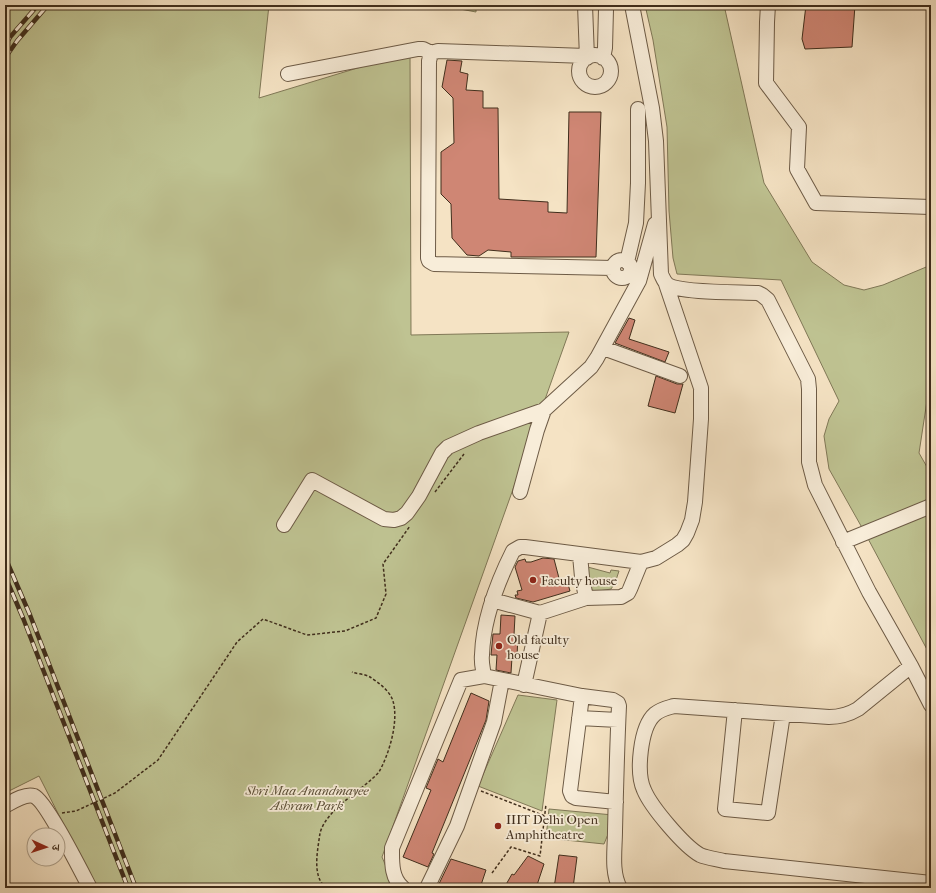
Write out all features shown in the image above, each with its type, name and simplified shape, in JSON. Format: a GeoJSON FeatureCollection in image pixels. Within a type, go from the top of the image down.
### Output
{"type":"FeatureCollection","features":[{"type":"Feature","properties":{"kind":"street"},"geometry":{"type":"LineString","coordinates":[[288,74],[418,49],[423,49],[431,53],[586,57],[593,55],[603,58],[610,66],[610,76],[605,84],[595,88],[585,84],[579,75],[581,64],[586,57],[585,5]]}},
{"type":"Feature","properties":{"kind":"street"},"geometry":{"type":"LineString","coordinates":[[484,676],[482,656],[484,634],[492,600],[513,551],[525,547],[641,562],[656,558],[677,545],[683,540],[692,520],[695,502],[701,419],[701,388],[666,284],[661,274],[655,132],[652,108],[632,5]]}},
{"type":"Feature","properties":{"kind":"street"},"geometry":{"type":"LineString","coordinates":[[768,5],[766,84],[799,127],[797,169],[816,203],[930,207]]}},
{"type":"Feature","properties":{"kind":"street"},"geometry":{"type":"LineString","coordinates":[[603,58],[605,48],[606,9]]}},
{"type":"Feature","properties":{"kind":"street"},"geometry":{"type":"LineString","coordinates":[[431,53],[429,56],[428,154],[429,261],[434,264],[613,268],[619,277],[624,277],[631,270],[645,264],[658,212]]}},
{"type":"Feature","properties":{"kind":"street"},"geometry":{"type":"LineString","coordinates":[[284,525],[312,480],[384,518],[394,520],[401,518],[407,513],[419,496],[442,453],[448,447],[479,433],[544,410],[591,367],[603,348],[631,270],[636,223],[638,183],[638,109]]}},
{"type":"Feature","properties":{"kind":"street"},"geometry":{"type":"LineString","coordinates":[[638,132],[655,132]]}},
{"type":"Feature","properties":{"kind":"street"},"geometry":{"type":"LineString","coordinates":[[666,284],[681,289],[758,293],[768,300],[808,379],[810,395],[808,462],[815,485],[869,592],[911,666],[931,706]]}},
{"type":"Feature","properties":{"kind":"street"},"geometry":{"type":"LineString","coordinates":[[603,348],[680,376]]}},
{"type":"Feature","properties":{"kind":"street"},"geometry":{"type":"LineString","coordinates":[[520,492],[532,444],[544,410]]}},
{"type":"Feature","properties":{"kind":"street"},"geometry":{"type":"LineString","coordinates":[[843,542],[931,506]]}},
{"type":"Feature","properties":{"kind":"street"},"geometry":{"type":"LineString","coordinates":[[580,555],[586,598]]}},
{"type":"Feature","properties":{"kind":"street"},"geometry":{"type":"LineString","coordinates":[[492,600],[540,613],[586,598],[625,596],[630,589],[641,562]]}},
{"type":"Feature","properties":{"kind":"street"},"geometry":{"type":"LineString","coordinates":[[524,685],[540,613]]}},
{"type":"Feature","properties":{"kind":"street"},"geometry":{"type":"LineString","coordinates":[[911,666],[849,714],[841,716],[829,717],[674,706],[664,708],[654,715],[645,728],[640,761],[640,778],[643,790],[649,800],[665,820],[692,849],[700,855],[724,861],[931,883]]}},
{"type":"Feature","properties":{"kind":"street"},"geometry":{"type":"LineString","coordinates":[[403,888],[395,877],[392,866],[392,848],[461,680],[484,676],[582,696],[616,701],[619,706],[615,869],[617,886]]}},
{"type":"Feature","properties":{"kind":"street"},"geometry":{"type":"LineString","coordinates":[[426,888],[457,826],[494,722],[502,680]]}},
{"type":"Feature","properties":{"kind":"street"},"geometry":{"type":"LineString","coordinates":[[582,696],[570,791],[572,796],[576,798],[616,802]]}},
{"type":"Feature","properties":{"kind":"street"},"geometry":{"type":"LineString","coordinates":[[735,710],[726,809],[768,813],[783,714]]}},
{"type":"Feature","properties":{"kind":"street"},"geometry":{"type":"LineString","coordinates":[[579,718],[618,720]]}},
{"type":"Feature","properties":{"kind":"street"},"geometry":{"type":"LineString","coordinates":[[5,806],[26,796],[33,796],[36,798],[50,814],[90,888]]}},
{"type":"Feature","properties":{"kind":"path"},"geometry":{"type":"LineString","coordinates":[[433,495],[465,452]]}},
{"type":"Feature","properties":{"kind":"path"},"geometry":{"type":"LineString","coordinates":[[50,814],[76,811],[115,793],[158,760],[238,642],[263,619],[306,635],[345,632],[376,618],[386,594],[383,564],[410,526]]}},
{"type":"Feature","properties":{"kind":"path"},"geometry":{"type":"LineString","coordinates":[[327,888],[320,880],[317,866],[320,830],[336,808],[374,778],[379,772],[383,765],[394,729],[395,717],[393,700],[387,690],[368,676],[352,672]]}},
{"type":"Feature","properties":{"kind":"path"},"geometry":{"type":"LineString","coordinates":[[471,787],[545,816]]}},
{"type":"Feature","properties":{"kind":"path"},"geometry":{"type":"LineString","coordinates":[[492,873],[511,847],[540,856],[546,804]]}},
{"type":"Feature","properties":{"kind":"green space","name":"Shri Maa Anandmayee Ashram Park"},"geometry":{"type":"Polygon","coordinates":[[[5,5],[269,5],[259,98],[410,52],[411,335],[569,332],[382,857],[395,888],[96,888],[39,776],[5,793],[5,5]]]}},
{"type":"Feature","properties":{"kind":"green space"},"geometry":{"type":"Polygon","coordinates":[[[439,5],[476,5],[476,12],[439,5]]]}},
{"type":"Feature","properties":{"kind":"green space"},"geometry":{"type":"Polygon","coordinates":[[[645,5],[724,5],[764,183],[812,262],[844,285],[864,290],[883,285],[931,265],[931,390],[928,394],[919,453],[931,474],[931,657],[829,469],[824,436],[829,419],[839,401],[781,280],[677,274],[673,258],[669,211],[667,127],[653,40],[645,5]]]}},
{"type":"Feature","properties":{"kind":"green space"},"geometry":{"type":"Polygon","coordinates":[[[584,566],[610,573],[611,570],[619,571],[615,583],[611,589],[586,593],[584,566]]]}},
{"type":"Feature","properties":{"kind":"green space"},"geometry":{"type":"Polygon","coordinates":[[[518,695],[557,700],[542,811],[478,786],[518,695]]]}},
{"type":"Feature","properties":{"kind":"green space"},"geometry":{"type":"Polygon","coordinates":[[[549,809],[613,815],[613,822],[604,844],[546,838],[549,809]]]}},
{"type":"Feature","properties":{"kind":"building"},"geometry":{"type":"Polygon","coordinates":[[[806,5],[855,5],[852,47],[805,49],[802,39],[806,5]]]}},
{"type":"Feature","properties":{"kind":"building"},"geometry":{"type":"Polygon","coordinates":[[[447,60],[462,61],[460,72],[468,74],[466,90],[483,91],[483,108],[498,108],[499,199],[548,202],[548,212],[567,213],[569,112],[601,112],[596,257],[511,257],[511,252],[488,250],[479,256],[467,255],[452,238],[451,204],[441,194],[441,152],[454,143],[453,98],[442,87],[447,60]]]}},
{"type":"Feature","properties":{"kind":"building"},"geometry":{"type":"Polygon","coordinates":[[[629,318],[635,320],[629,339],[669,352],[665,362],[615,343],[629,318]]]}},
{"type":"Feature","properties":{"kind":"building"},"geometry":{"type":"Polygon","coordinates":[[[656,376],[677,384],[683,384],[675,413],[648,406],[656,376]]]}},
{"type":"Feature","properties":{"kind":"building","name":"Faculty house"},"geometry":{"type":"Polygon","coordinates":[[[543,558],[554,559],[560,582],[563,581],[564,585],[568,584],[570,591],[533,602],[516,598],[515,595],[518,595],[517,591],[522,590],[515,567],[518,561],[525,559],[526,562],[531,562],[543,558]]]}},
{"type":"Feature","properties":{"kind":"building","name":"Old faculty house"},"geometry":{"type":"Polygon","coordinates":[[[501,615],[515,616],[514,635],[518,635],[517,657],[512,657],[511,673],[496,670],[497,655],[491,655],[493,634],[500,634],[501,615]]]}},
{"type":"Feature","properties":{"kind":"building"},"geometry":{"type":"Polygon","coordinates":[[[471,693],[489,701],[486,720],[432,853],[434,854],[428,867],[403,857],[431,790],[426,788],[438,759],[443,762],[471,693]]]}},
{"type":"Feature","properties":{"kind":"building"},"geometry":{"type":"Polygon","coordinates":[[[559,855],[577,857],[573,888],[554,888],[559,855]]]}},
{"type":"Feature","properties":{"kind":"building"},"geometry":{"type":"Polygon","coordinates":[[[528,856],[544,864],[536,888],[504,888],[512,874],[514,875],[528,856]]]}},
{"type":"Feature","properties":{"kind":"building"},"geometry":{"type":"Polygon","coordinates":[[[451,859],[486,870],[480,888],[437,888],[451,859]]]}},
{"type":"Feature","properties":{"kind":"railway"},"geometry":{"type":"LineString","coordinates":[[5,45],[38,5]]}},
{"type":"Feature","properties":{"kind":"railway"},"geometry":{"type":"LineString","coordinates":[[5,58],[17,41],[48,5]]}},
{"type":"Feature","properties":{"kind":"railway"},"geometry":{"type":"LineString","coordinates":[[5,557],[30,615],[136,888]]}},
{"type":"Feature","properties":{"kind":"railway"},"geometry":{"type":"LineString","coordinates":[[5,576],[23,618],[128,888]]}},
{"type":"Feature","properties":{"kind":"place","name":"Faculty house"},"geometry":{"type":"Point","coordinates":[533,580]}},
{"type":"Feature","properties":{"kind":"place","name":"Old faculty house"},"geometry":{"type":"Point","coordinates":[499,646]}},
{"type":"Feature","properties":{"kind":"place","name":"IIIT Delhi Open Amphitheatre"},"geometry":{"type":"Point","coordinates":[498,826]}}]}
